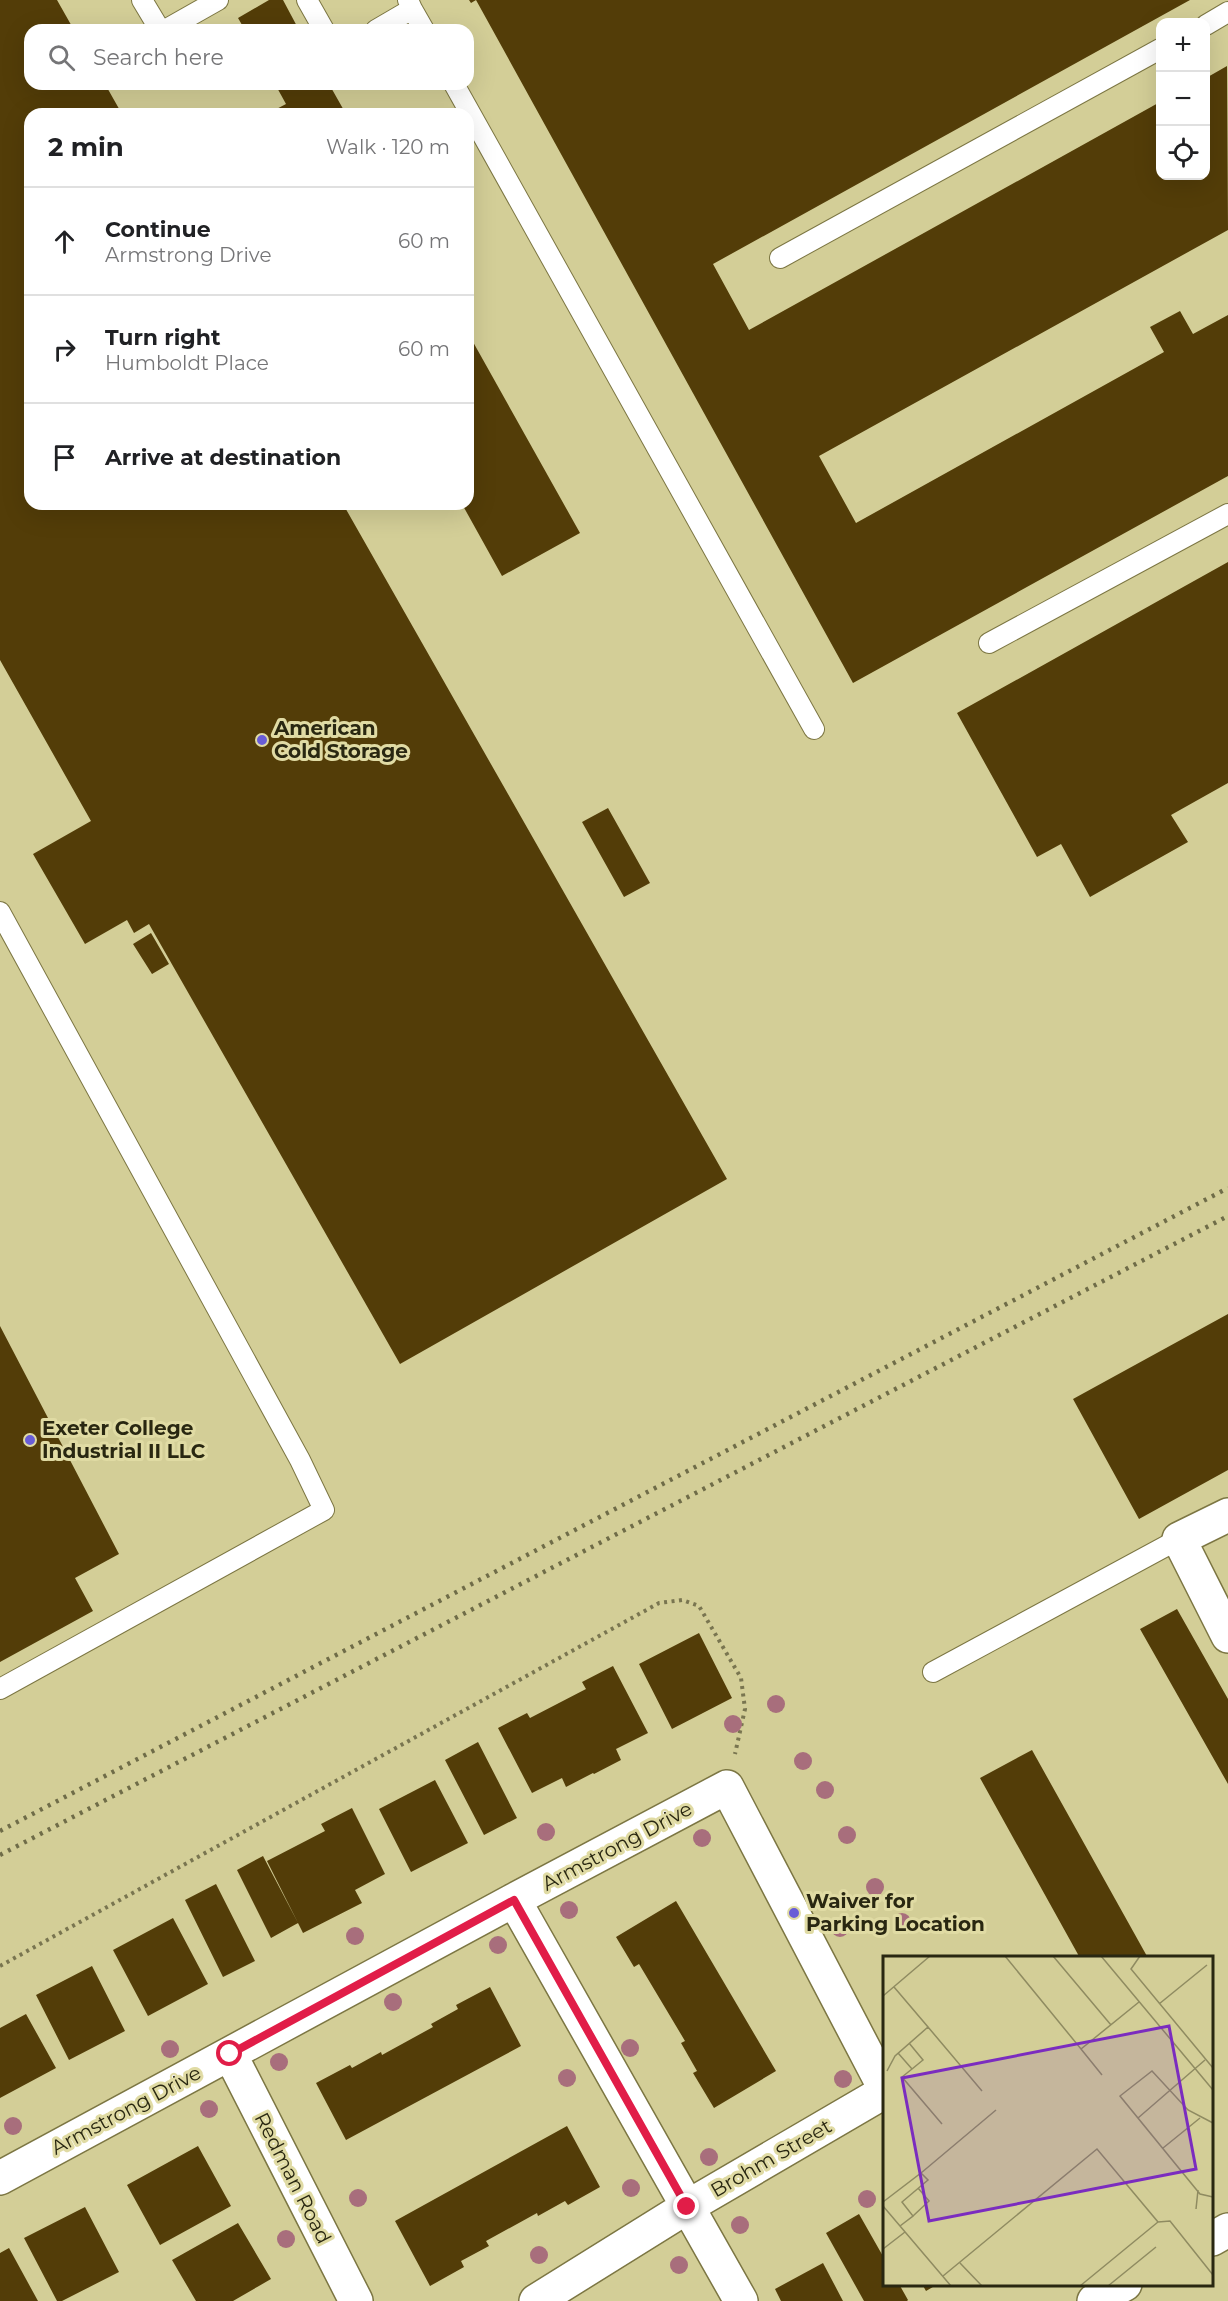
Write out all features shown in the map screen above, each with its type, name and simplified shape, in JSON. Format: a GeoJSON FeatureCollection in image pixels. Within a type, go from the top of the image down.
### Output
{"type":"FeatureCollection","features":[{"type":"Feature","properties":{"kind":"street"},"geometry":{"type":"LineString","coordinates":[[1228,1515],[1184,1551],[1228,1636]]}},
{"type":"Feature","properties":{"kind":"street"},"geometry":{"type":"LineString","coordinates":[[727,1787],[883,2083]]}},
{"type":"Feature","properties":{"kind":"street","name":"Armstrong Drive"},"geometry":{"type":"LineString","coordinates":[[0,2178],[727,1787]]}},
{"type":"Feature","properties":{"kind":"street"},"geometry":{"type":"LineString","coordinates":[[514,1900],[741,2301]]}},
{"type":"Feature","properties":{"kind":"street","name":"Redman Road"},"geometry":{"type":"LineString","coordinates":[[230,2054],[356,2301]]}},
{"type":"Feature","properties":{"kind":"street","name":"Brohm Street"},"geometry":{"type":"LineString","coordinates":[[536,2301],[687,2207],[883,2093]]}},
{"type":"Feature","properties":{"kind":"street"},"geometry":{"type":"LineString","coordinates":[[1213,2238],[1228,2230]]}},
{"type":"Feature","properties":{"kind":"street"},"geometry":{"type":"LineString","coordinates":[[1094,2301],[1121,2286]]}},
{"type":"Feature","properties":{"kind":"lane"},"geometry":{"type":"LineString","coordinates":[[142,0],[156,24]]}},
{"type":"Feature","properties":{"kind":"lane"},"geometry":{"type":"LineString","coordinates":[[176,24],[218,0]]}},
{"type":"Feature","properties":{"kind":"lane"},"geometry":{"type":"LineString","coordinates":[[307,0],[321,24]]}},
{"type":"Feature","properties":{"kind":"lane"},"geometry":{"type":"LineString","coordinates":[[384,24],[410,5],[421,24]]}},
{"type":"Feature","properties":{"kind":"lane"},"geometry":{"type":"LineString","coordinates":[[1210,23],[1228,12]]}},
{"type":"Feature","properties":{"kind":"lane"},"geometry":{"type":"LineString","coordinates":[[780,258],[1156,52]]}},
{"type":"Feature","properties":{"kind":"lane"},"geometry":{"type":"LineString","coordinates":[[457,90],[467,108]]}},
{"type":"Feature","properties":{"kind":"lane"},"geometry":{"type":"LineString","coordinates":[[474,120],[814,729]]}},
{"type":"Feature","properties":{"kind":"lane"},"geometry":{"type":"LineString","coordinates":[[989,643],[1228,514]]}},
{"type":"Feature","properties":{"kind":"lane"},"geometry":{"type":"LineString","coordinates":[[0,912],[294,1450],[324,1510],[0,1689]]}},
{"type":"Feature","properties":{"kind":"lane"},"geometry":{"type":"LineString","coordinates":[[933,1672],[1184,1551]]}},
{"type":"Feature","properties":{"kind":"path"},"geometry":{"type":"LineString","coordinates":[[0,1965],[659,1604],[682,1600],[699,1606],[741,1678],[745,1709],[727,1787]]}},
{"type":"Feature","properties":{"kind":"building","name":"American Cold Storage"},"geometry":{"type":"Polygon","coordinates":[[[0,0],[57,0],[71,24],[24,24],[24,90],[108,90],[119,108],[24,108],[24,510],[346,510],[727,1179],[400,1364],[149,924],[134,933],[127,920],[85,944],[33,854],[91,821],[0,660],[0,0]]]}},
{"type":"Feature","properties":{"kind":"building"},"geometry":{"type":"Polygon","coordinates":[[[269,0],[283,0],[296,24],[242,24],[238,18],[269,0]]]}},
{"type":"Feature","properties":{"kind":"building"},"geometry":{"type":"Polygon","coordinates":[[[476,0],[1190,0],[713,264],[749,330],[1156,104],[1156,180],[1210,180],[1210,76],[1227,66],[1228,230],[819,456],[856,523],[1164,352],[1150,327],[1180,311],[1193,334],[1228,315],[1228,476],[853,683],[476,0]]]}},
{"type":"Feature","properties":{"kind":"building"},"geometry":{"type":"Polygon","coordinates":[[[278,90],[332,90],[343,108],[278,108],[286,104],[278,90]]]}},
{"type":"Feature","properties":{"kind":"building"},"geometry":{"type":"Polygon","coordinates":[[[474,344],[580,533],[502,576],[465,510],[474,510],[474,344]]]}},
{"type":"Feature","properties":{"kind":"building"},"geometry":{"type":"Polygon","coordinates":[[[1228,562],[1228,783],[1171,815],[1188,842],[1090,897],[1061,844],[1037,857],[957,713],[1228,562]]]}},
{"type":"Feature","properties":{"kind":"building"},"geometry":{"type":"Polygon","coordinates":[[[608,808],[650,883],[624,897],[582,822],[608,808]]]}},
{"type":"Feature","properties":{"kind":"building"},"geometry":{"type":"Polygon","coordinates":[[[151,933],[169,964],[152,974],[133,944],[151,933]]]}},
{"type":"Feature","properties":{"kind":"building"},"geometry":{"type":"Polygon","coordinates":[[[1228,1314],[1228,1470],[1139,1519],[1073,1399],[1228,1314]]]}},
{"type":"Feature","properties":{"kind":"building","name":"Exeter College Industrial II LLC"},"geometry":{"type":"Polygon","coordinates":[[[0,1326],[119,1554],[75,1578],[93,1611],[0,1662],[0,1326]]]}},
{"type":"Feature","properties":{"kind":"building"},"geometry":{"type":"Polygon","coordinates":[[[1177,1609],[1228,1699],[1228,1784],[1140,1629],[1177,1609]]]}},
{"type":"Feature","properties":{"kind":"building"},"geometry":{"type":"Polygon","coordinates":[[[699,1633],[732,1698],[672,1729],[639,1664],[699,1633]]]}},
{"type":"Feature","properties":{"kind":"building"},"geometry":{"type":"Polygon","coordinates":[[[613,1666],[648,1733],[616,1749],[621,1760],[594,1774],[566,1787],[562,1778],[532,1793],[498,1728],[527,1713],[530,1718],[586,1689],[582,1682],[613,1666]]]}},
{"type":"Feature","properties":{"kind":"building"},"geometry":{"type":"Polygon","coordinates":[[[478,1742],[517,1818],[484,1835],[445,1760],[478,1742]]]}},
{"type":"Feature","properties":{"kind":"building"},"geometry":{"type":"Polygon","coordinates":[[[1032,1750],[1147,1956],[1079,1956],[980,1778],[1032,1750]]]}},
{"type":"Feature","properties":{"kind":"building"},"geometry":{"type":"Polygon","coordinates":[[[435,1780],[468,1843],[411,1872],[379,1809],[435,1780]]]}},
{"type":"Feature","properties":{"kind":"building"},"geometry":{"type":"Polygon","coordinates":[[[352,1808],[385,1874],[355,1890],[362,1903],[303,1933],[267,1861],[325,1831],[321,1824],[352,1808]]]}},
{"type":"Feature","properties":{"kind":"building"},"geometry":{"type":"Polygon","coordinates":[[[263,1856],[298,1923],[271,1938],[237,1870],[263,1856]]]}},
{"type":"Feature","properties":{"kind":"building"},"geometry":{"type":"Polygon","coordinates":[[[216,1884],[255,1961],[223,1977],[185,1900],[216,1884]]]}},
{"type":"Feature","properties":{"kind":"building"},"geometry":{"type":"Polygon","coordinates":[[[676,1901],[776,2071],[714,2108],[693,2073],[697,2071],[681,2043],[685,2041],[639,1964],[634,1967],[616,1937],[676,1901]]]}},
{"type":"Feature","properties":{"kind":"building"},"geometry":{"type":"Polygon","coordinates":[[[173,1918],[208,1984],[148,2016],[113,1950],[173,1918]]]}},
{"type":"Feature","properties":{"kind":"building"},"geometry":{"type":"Polygon","coordinates":[[[92,1966],[125,2031],[69,2060],[36,1995],[92,1966]]]}},
{"type":"Feature","properties":{"kind":"building"},"geometry":{"type":"Polygon","coordinates":[[[490,1987],[521,2046],[346,2140],[316,2083],[350,2065],[352,2068],[381,2052],[382,2055],[433,2027],[431,2024],[458,2009],[456,2005],[490,1987]]]}},
{"type":"Feature","properties":{"kind":"building"},"geometry":{"type":"Polygon","coordinates":[[[26,2014],[56,2068],[0,2098],[0,2028],[26,2014]]]}},
{"type":"Feature","properties":{"kind":"building"},"geometry":{"type":"Polygon","coordinates":[[[567,2126],[600,2187],[568,2205],[565,2201],[538,2216],[537,2213],[486,2241],[489,2246],[461,2261],[464,2267],[430,2286],[395,2221],[567,2126]]]}},
{"type":"Feature","properties":{"kind":"building"},"geometry":{"type":"Polygon","coordinates":[[[198,2146],[231,2206],[160,2245],[127,2185],[198,2146]]]}},
{"type":"Feature","properties":{"kind":"building"},"geometry":{"type":"Polygon","coordinates":[[[85,2207],[119,2272],[62,2301],[57,2301],[24,2238],[85,2207]]]}},
{"type":"Feature","properties":{"kind":"building"},"geometry":{"type":"Polygon","coordinates":[[[859,2214],[883,2256],[883,2286],[900,2286],[908,2300],[864,2301],[826,2233],[859,2214]]]}},
{"type":"Feature","properties":{"kind":"building"},"geometry":{"type":"Polygon","coordinates":[[[238,2223],[271,2279],[233,2301],[196,2301],[172,2260],[238,2223]]]}},
{"type":"Feature","properties":{"kind":"building"},"geometry":{"type":"Polygon","coordinates":[[[9,2248],[38,2301],[0,2301],[0,2253],[9,2248]]]}},
{"type":"Feature","properties":{"kind":"building"},"geometry":{"type":"Polygon","coordinates":[[[823,2263],[843,2301],[781,2301],[775,2289],[823,2263]]]}},
{"type":"Feature","properties":{"kind":"building"},"geometry":{"type":"Polygon","coordinates":[[[923,2286],[935,2286],[926,2291],[923,2286]]]}},
{"type":"Feature","properties":{"kind":"railway"},"geometry":{"type":"LineString","coordinates":[[0,1831],[1228,1188]]}},
{"type":"Feature","properties":{"kind":"railway"},"geometry":{"type":"LineString","coordinates":[[0,1855],[1228,1216]]}},
{"type":"Feature","properties":{"kind":"place","name":"American Cold Storage"},"geometry":{"type":"Point","coordinates":[262,740]}},
{"type":"Feature","properties":{"kind":"place","name":"Exeter College Industrial II LLC"},"geometry":{"type":"Point","coordinates":[30,1440]}},
{"type":"Feature","properties":{"kind":"place","name":"Waiver for Parking Location"},"geometry":{"type":"Point","coordinates":[794,1913]}},
{"type":"Feature","properties":{"kind":"route"},"geometry":{"type":"LineString","coordinates":[[230,2054],[514,1900],[687,2207]]}}]}
